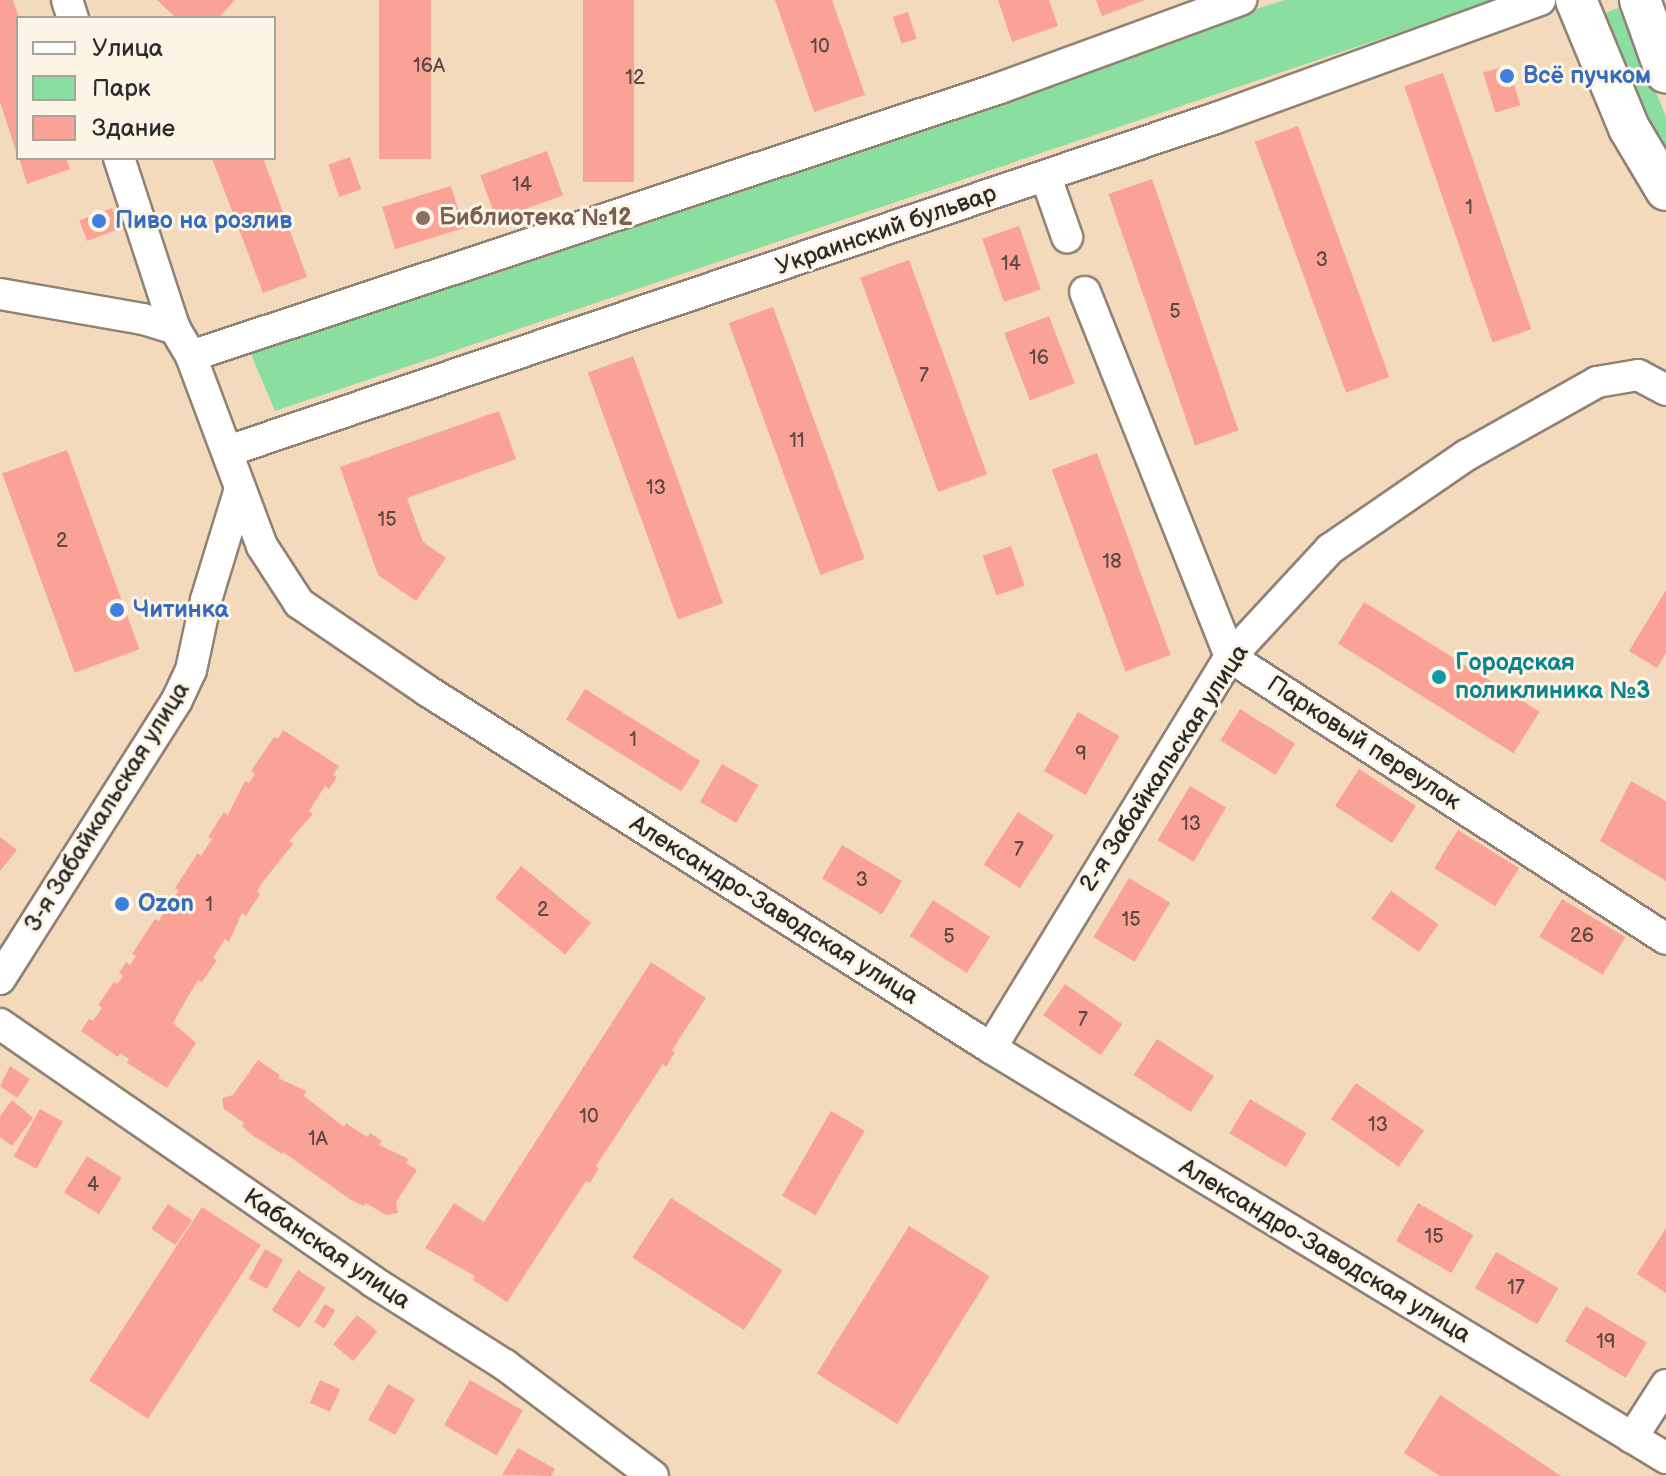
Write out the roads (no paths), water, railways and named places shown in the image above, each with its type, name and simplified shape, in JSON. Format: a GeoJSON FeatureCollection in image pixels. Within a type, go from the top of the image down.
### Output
{"type":"FeatureCollection","features":[{"type":"Feature","properties":{"kind":"main road"},"geometry":{"type":"LineString","coordinates":[[1576,0],[1629,128],[1666,190]]}},
{"type":"Feature","properties":{"kind":"main road"},"geometry":{"type":"LineString","coordinates":[[1640,0],[1666,73]]}},
{"type":"Feature","properties":{"kind":"street"},"geometry":{"type":"LineString","coordinates":[[191,356],[986,93],[1241,0]]}},
{"type":"Feature","properties":{"kind":"street","name":"Украинский бульвар"},"geometry":{"type":"LineString","coordinates":[[228,451],[1046,177],[1540,0]]}},
{"type":"Feature","properties":{"kind":"street","name":"Александро-Заводская улица"},"geometry":{"type":"LineString","coordinates":[[120,160],[175,329],[191,356],[262,546],[299,603],[439,698],[991,1048],[1666,1458]]}},
{"type":"Feature","properties":{"kind":"street"},"geometry":{"type":"LineString","coordinates":[[1046,177],[1067,237]]}},
{"type":"Feature","properties":{"kind":"street"},"geometry":{"type":"LineString","coordinates":[[1085,292],[1230,657]]}},
{"type":"Feature","properties":{"kind":"street"},"geometry":{"type":"LineString","coordinates":[[0,294],[143,319],[175,329]]}},
{"type":"Feature","properties":{"kind":"street","name":"2-я Забайкальская улица"},"geometry":{"type":"LineString","coordinates":[[991,1048],[1230,657],[1330,549],[1467,455],[1597,382],[1638,375],[1666,390]]}},
{"type":"Feature","properties":{"kind":"street","name":"3-я Забайкальская улица"},"geometry":{"type":"LineString","coordinates":[[0,979],[177,700],[191,670],[206,600],[240,489]]}},
{"type":"Feature","properties":{"kind":"street","name":"Парковый переулок"},"geometry":{"type":"LineString","coordinates":[[1230,657],[1666,939]]}},
{"type":"Feature","properties":{"kind":"street","name":"Кабанская улица"},"geometry":{"type":"LineString","coordinates":[[0,1024],[372,1281],[505,1365],[653,1476]]}},
{"type":"Feature","properties":{"kind":"street"},"geometry":{"type":"LineString","coordinates":[[1632,1438],[1666,1385]]}},
{"type":"Feature","properties":{"kind":"place","name":"Всё пучком"},"geometry":{"type":"Point","coordinates":[1507,76]}},
{"type":"Feature","properties":{"kind":"place","name":"Библиотека №12"},"geometry":{"type":"Point","coordinates":[423,218]}},
{"type":"Feature","properties":{"kind":"place","name":"Пиво на розлив"},"geometry":{"type":"Point","coordinates":[99,221]}},
{"type":"Feature","properties":{"kind":"place","name":"Читинка"},"geometry":{"type":"Point","coordinates":[117,610]}},
{"type":"Feature","properties":{"kind":"place","name":"Городская поликлиника №3"},"geometry":{"type":"Point","coordinates":[1439,677]}},
{"type":"Feature","properties":{"kind":"place","name":"Ozon"},"geometry":{"type":"Point","coordinates":[122,904]}}]}
